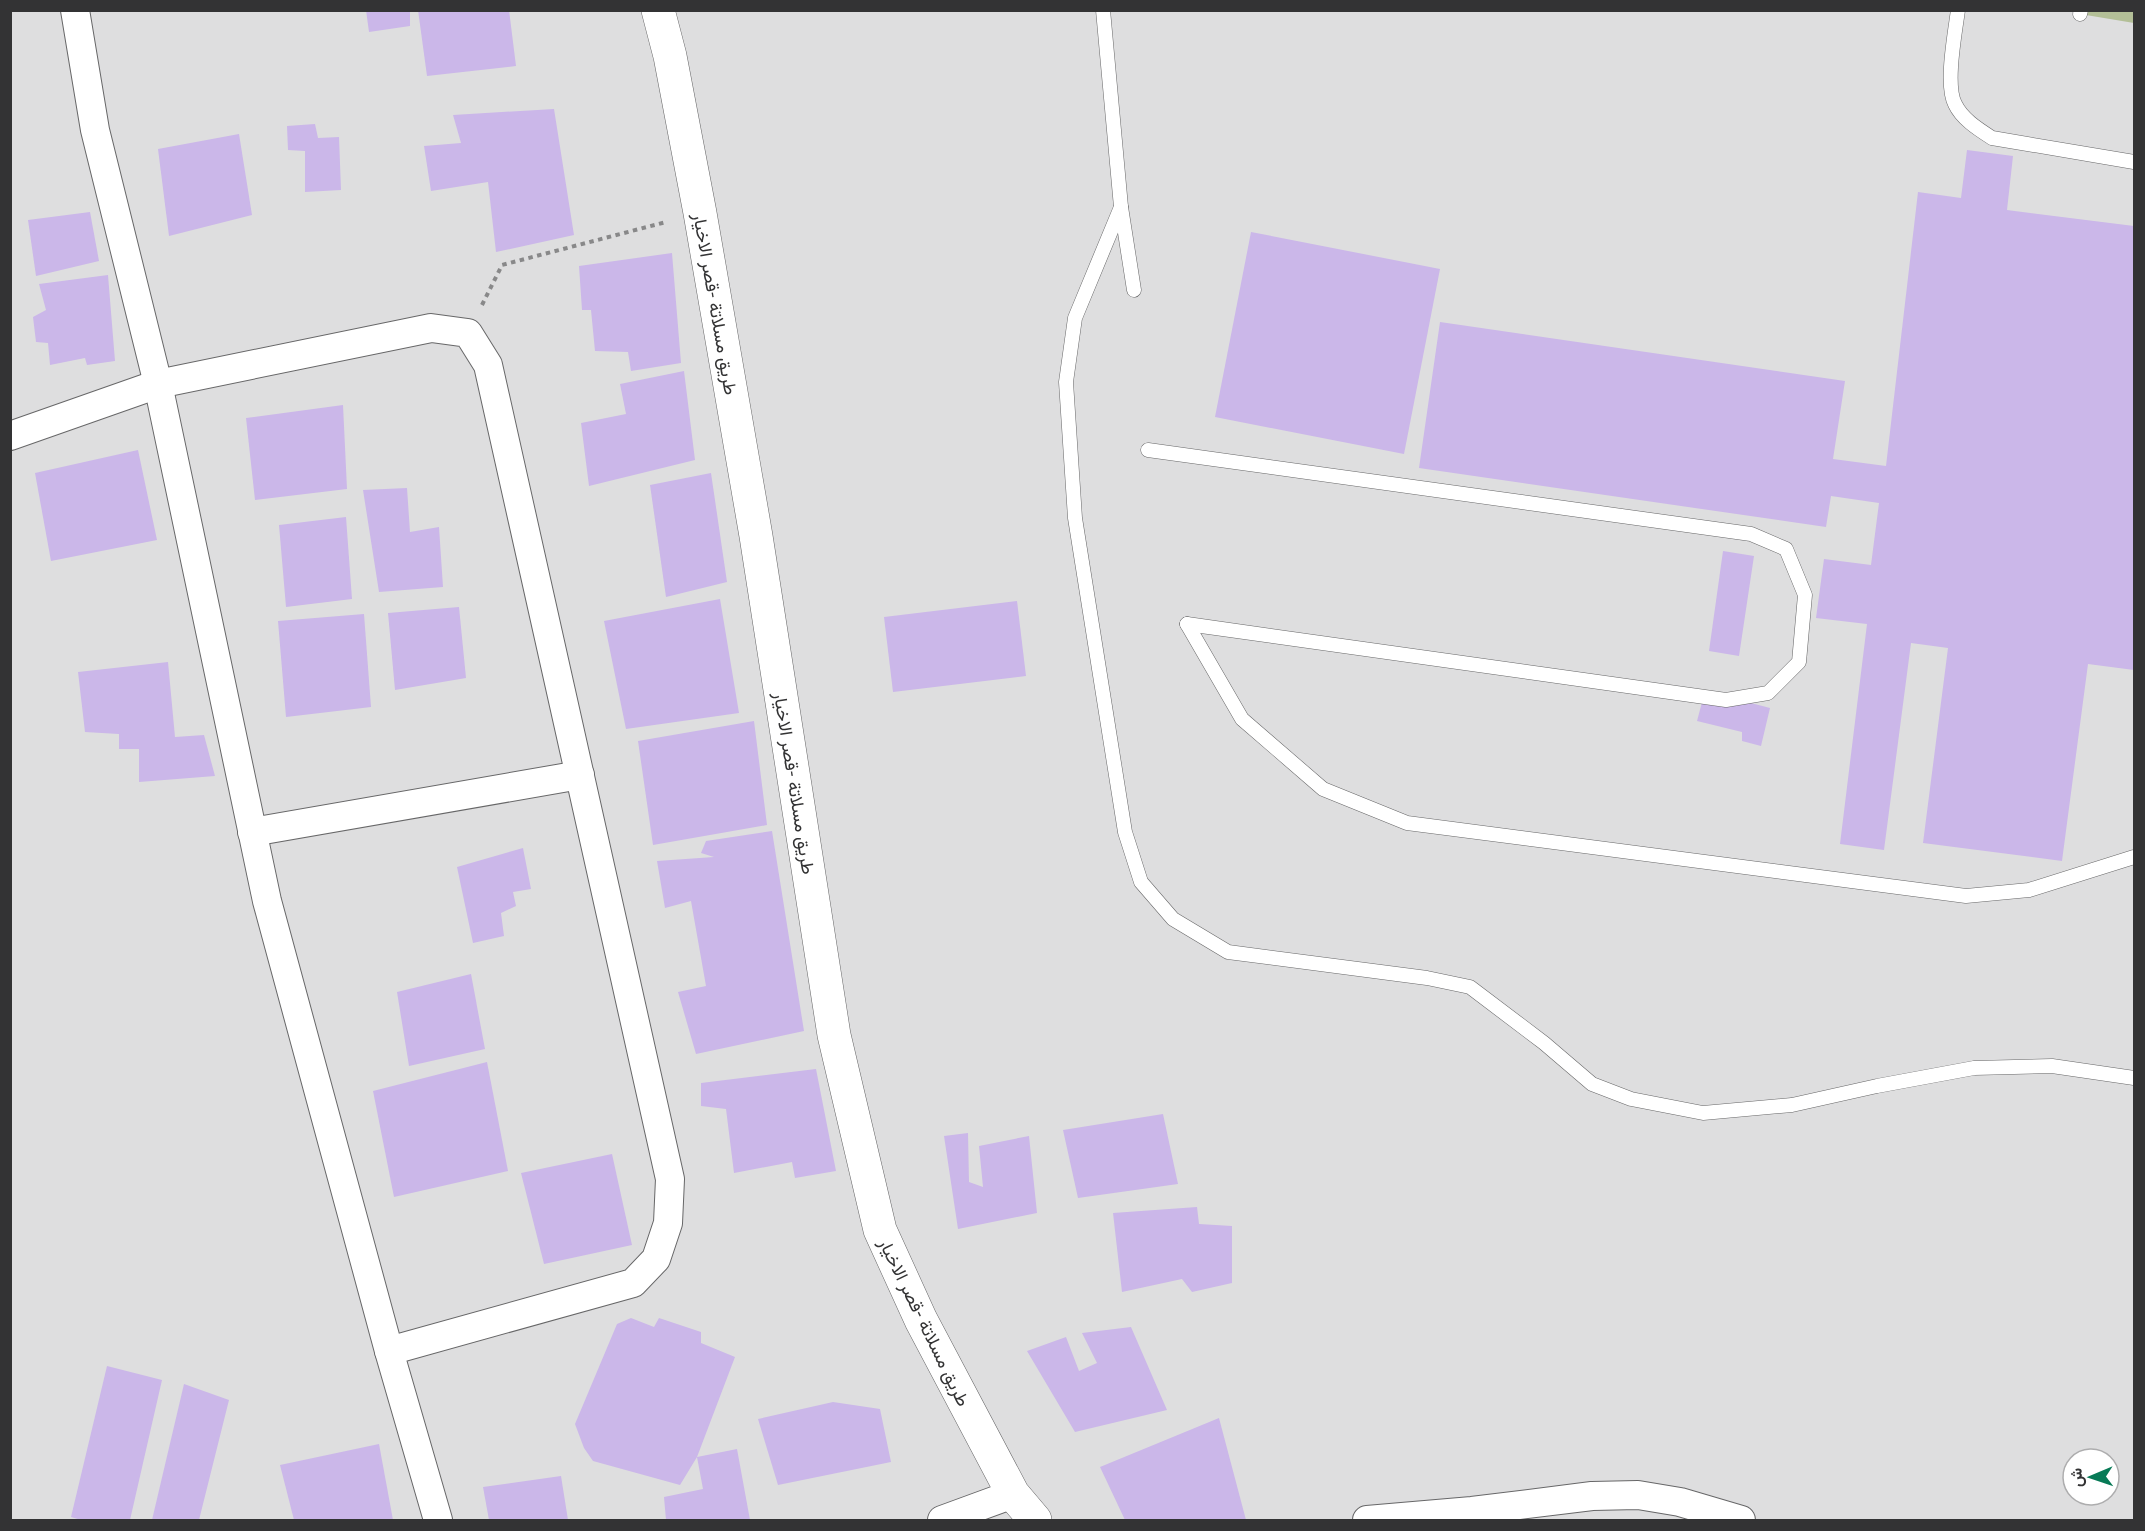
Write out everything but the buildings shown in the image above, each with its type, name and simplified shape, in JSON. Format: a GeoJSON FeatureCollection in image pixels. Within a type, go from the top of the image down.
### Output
{"type":"FeatureCollection","features":[{"type":"Feature","properties":{"kind":"main road","name":"طريق مسلاتة -قصر الاخيار"},"geometry":{"type":"LineString","coordinates":[[658,10],[700,213],[758,548],[834,1035],[880,1230],[921,1320],[1013,1494],[1035,1521]]}},
{"type":"Feature","properties":{"kind":"street"},"geometry":{"type":"LineString","coordinates":[[75,10],[95,130],[158,384],[267,901],[389,1351],[438,1521]]}},
{"type":"Feature","properties":{"kind":"street"},"geometry":{"type":"LineString","coordinates":[[10,436],[158,384],[430,328],[468,333],[488,365],[670,1179],[668,1223],[656,1259],[633,1283],[389,1351]]}},
{"type":"Feature","properties":{"kind":"street"},"geometry":{"type":"LineString","coordinates":[[252,832],[580,775]]}},
{"type":"Feature","properties":{"kind":"street"},"geometry":{"type":"LineString","coordinates":[[942,1521],[1013,1494]]}},
{"type":"Feature","properties":{"kind":"street"},"geometry":{"type":"LineString","coordinates":[[1367,1521],[1592,1496],[1638,1495],[1680,1502],[1742,1520]]}},
{"type":"Feature","properties":{"kind":"lane"},"geometry":{"type":"LineString","coordinates":[[1103,10],[1121,207],[1134,290]]}},
{"type":"Feature","properties":{"kind":"lane"},"geometry":{"type":"LineString","coordinates":[[1958,10],[1950,86],[1954,102],[1962,114],[1976,127],[1992,138],[2134,162]]}},
{"type":"Feature","properties":{"kind":"lane"},"geometry":{"type":"LineString","coordinates":[[1121,207],[1075,318],[1066,382],[1075,518],[1125,832],[1141,882],[1173,919],[1228,952],[1427,978],[1470,987],[1544,1043],[1592,1084],[1631,1099],[1703,1113],[1792,1105],[1974,1068],[2052,1066],[2134,1078]]}},
{"type":"Feature","properties":{"kind":"lane"},"geometry":{"type":"LineString","coordinates":[[1148,450],[1751,534],[1786,549],[1805,595],[1798,662],[1768,693],[1726,700],[1187,624],[1242,719],[1323,789],[1407,823],[1966,896],[2028,890],[2134,857]]}},
{"type":"Feature","properties":{"kind":"path"},"geometry":{"type":"LineString","coordinates":[[468,333],[502,265],[700,213]]}},
{"type":"Feature","properties":{"kind":"green space"},"geometry":{"type":"Polygon","coordinates":[[[2081,11],[2134,11],[2134,23],[2080,14],[2081,11]]]}}]}
